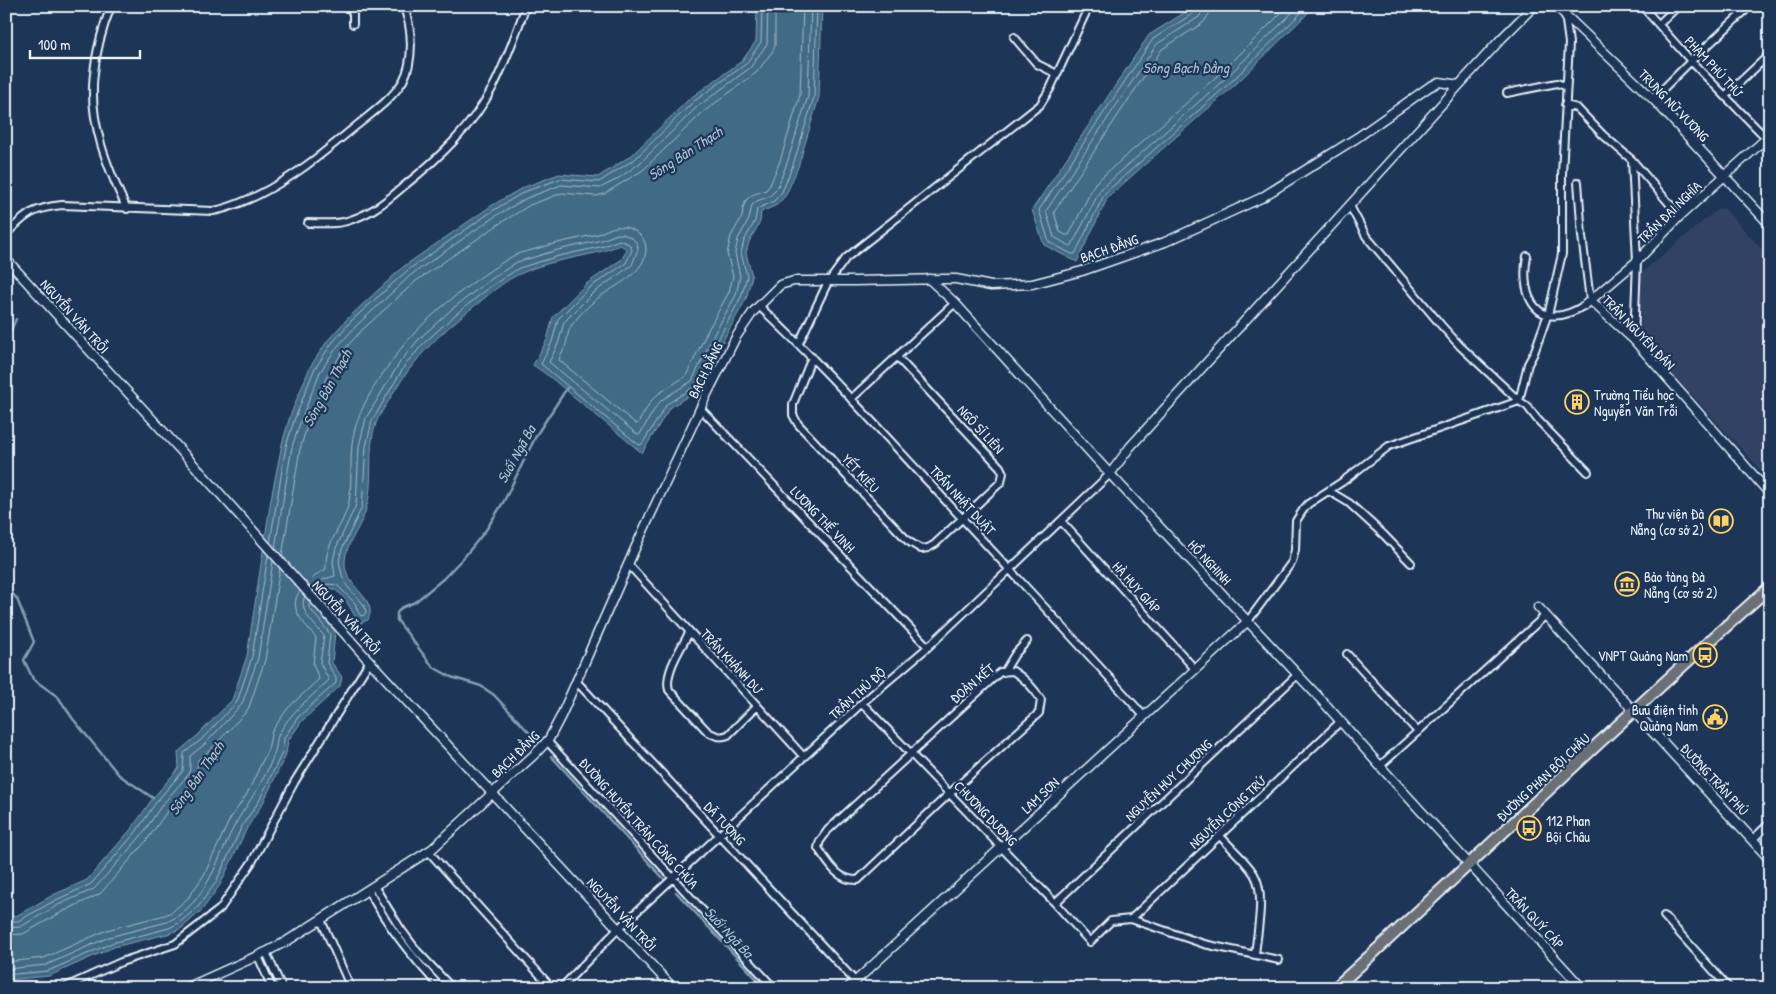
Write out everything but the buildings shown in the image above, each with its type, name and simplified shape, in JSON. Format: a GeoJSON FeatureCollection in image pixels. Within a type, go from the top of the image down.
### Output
{"type":"FeatureCollection","features":[{"type":"Feature","properties":{"kind":"main road","name":"ĐƯỜNG PHAN BỘI CHÂU"},"geometry":{"type":"LineString","coordinates":[[1335,988],[1633,710],[1770,587]]}},
{"type":"Feature","properties":{"kind":"main road","name":"ĐƯỜNG TRẦN PHÚ"},"geometry":{"type":"LineString","coordinates":[[1633,710],[1770,859]]}},
{"type":"Feature","properties":{"kind":"street"},"geometry":{"type":"LineString","coordinates":[[111,6],[94,72],[94,108],[105,160],[127,209]]}},
{"type":"Feature","properties":{"kind":"street"},"geometry":{"type":"LineString","coordinates":[[350,6],[353,24]]}},
{"type":"Feature","properties":{"kind":"street"},"geometry":{"type":"LineString","coordinates":[[6,234],[28,214],[43,208],[62,205],[201,211],[222,209],[275,186],[307,167],[380,106],[402,82],[409,62],[410,42],[408,18],[404,6]]}},
{"type":"Feature","properties":{"kind":"street"},"geometry":{"type":"LineString","coordinates":[[308,223],[340,223],[364,215],[386,201],[440,156],[456,140],[493,88],[526,6]]}},
{"type":"Feature","properties":{"kind":"street"},"geometry":{"type":"LineString","coordinates":[[799,343],[828,281],[846,258],[1035,110],[1045,98],[1089,6]]}},
{"type":"Feature","properties":{"kind":"street"},"geometry":{"type":"LineString","coordinates":[[1110,474],[1130,447],[1501,39],[1534,6]]}},
{"type":"Feature","properties":{"kind":"street","name":"TRƯNG NỮ VƯƠNG"},"geometry":{"type":"LineString","coordinates":[[1556,6],[1653,99],[1770,224]]}},
{"type":"Feature","properties":{"kind":"street","name":"PHẠM PHÚ THỨ"},"geometry":{"type":"LineString","coordinates":[[1642,6],[1690,61],[1769,138]]}},
{"type":"Feature","properties":{"kind":"street"},"geometry":{"type":"LineString","coordinates":[[1659,24],[1678,6]]}},
{"type":"Feature","properties":{"kind":"street"},"geometry":{"type":"LineString","coordinates":[[1653,99],[1690,61],[1750,6]]}},
{"type":"Feature","properties":{"kind":"street"},"geometry":{"type":"LineString","coordinates":[[1764,6],[1770,13]]}},
{"type":"Feature","properties":{"kind":"street"},"geometry":{"type":"LineString","coordinates":[[1519,401],[1528,364],[1548,315],[1562,254],[1565,86],[1569,43],[1565,14]]}},
{"type":"Feature","properties":{"kind":"street"},"geometry":{"type":"LineString","coordinates":[[1014,37],[1037,64],[1057,74]]}},
{"type":"Feature","properties":{"kind":"street"},"geometry":{"type":"LineString","coordinates":[[1725,96],[1770,54]]}},
{"type":"Feature","properties":{"kind":"street","name":"BẠCH ĐẰNG"},"geometry":{"type":"LineString","coordinates":[[186,988],[266,952],[322,920],[429,852],[547,741],[561,716],[700,408],[736,337],[758,306],[783,283],[800,280],[956,279],[991,286],[1032,284],[1082,271],[1165,242],[1261,198],[1358,137],[1430,87],[1440,82],[1459,85]]}},
{"type":"Feature","properties":{"kind":"street"},"geometry":{"type":"LineString","coordinates":[[1506,93],[1557,83],[1565,86]]}},
{"type":"Feature","properties":{"kind":"street"},"geometry":{"type":"LineString","coordinates":[[1565,105],[1577,108],[1603,135],[1632,160],[1680,216]]}},
{"type":"Feature","properties":{"kind":"street","name":"TRẦN ĐẠI NGHĨA"},"geometry":{"type":"LineString","coordinates":[[1588,302],[1636,261],[1680,216],[1769,138]]}},
{"type":"Feature","properties":{"kind":"street"},"geometry":{"type":"LineString","coordinates":[[1632,160],[1636,261],[1634,340]]}},
{"type":"Feature","properties":{"kind":"street"},"geometry":{"type":"LineString","coordinates":[[1528,256],[1524,272],[1526,290],[1535,308],[1552,316],[1577,310],[1588,302],[1578,182]]}},
{"type":"Feature","properties":{"kind":"street"},"geometry":{"type":"LineString","coordinates":[[1350,206],[1366,236],[1441,325],[1460,346],[1519,401],[1527,406],[1588,472]]}},
{"type":"Feature","properties":{"kind":"street","name":"NGUYỄN VĂN TRỖI"},"geometry":{"type":"LineString","coordinates":[[6,259],[215,488],[361,652],[673,988]]}},
{"type":"Feature","properties":{"kind":"street","name":"HỒ NGHINH"},"geometry":{"type":"LineString","coordinates":[[929,279],[954,303],[1110,474],[1327,706],[1469,865]]}},
{"type":"Feature","properties":{"kind":"street","name":"TRẦN NGUYÊN ĐÁN"},"geometry":{"type":"LineString","coordinates":[[1588,302],[1634,340],[1770,494]]}},
{"type":"Feature","properties":{"kind":"street"},"geometry":{"type":"LineString","coordinates":[[852,399],[954,303]]}},
{"type":"Feature","properties":{"kind":"street","name":"TRẦN NHẬT DUẬT"},"geometry":{"type":"LineString","coordinates":[[758,306],[799,343],[852,399],[1144,716]]}},
{"type":"Feature","properties":{"kind":"street","name":"YẾT KIÊU"},"geometry":{"type":"LineString","coordinates":[[812,357],[793,404],[793,415],[798,424],[914,546],[921,549],[928,548],[962,519]]}},
{"type":"Feature","properties":{"kind":"street","name":"NGÔ SĨ LIÊN"},"geometry":{"type":"LineString","coordinates":[[897,357],[1000,467],[1003,474],[1001,482],[962,519]]}},
{"type":"Feature","properties":{"kind":"street"},"geometry":{"type":"LineString","coordinates":[[1248,621],[1292,562],[1295,527],[1298,516],[1308,504],[1329,491],[1389,446],[1519,401]]}},
{"type":"Feature","properties":{"kind":"street","name":"LƯƠNG THẾ VINH"},"geometry":{"type":"LineString","coordinates":[[700,408],[928,647]]}},
{"type":"Feature","properties":{"kind":"street","name":"TRẦN THỦ ĐỘ"},"geometry":{"type":"LineString","coordinates":[[561,988],[618,929],[862,703],[928,647],[1110,474]]}},
{"type":"Feature","properties":{"kind":"street"},"geometry":{"type":"LineString","coordinates":[[1329,491],[1350,503],[1384,534],[1411,563]]}},
{"type":"Feature","properties":{"kind":"street","name":"HÀ HUY GIÁP"},"geometry":{"type":"LineString","coordinates":[[1061,521],[1195,669]]}},
{"type":"Feature","properties":{"kind":"street","name":"TRẦN KHÁNH DƯ"},"geometry":{"type":"LineString","coordinates":[[629,565],[804,757]]}},
{"type":"Feature","properties":{"kind":"street","name":"ĐƯỜNG TRẦN PHÚ"},"geometry":{"type":"LineString","coordinates":[[1538,607],[1633,710]]}},
{"type":"Feature","properties":{"kind":"street"},"geometry":{"type":"LineString","coordinates":[[1380,766],[1546,615]]}},
{"type":"Feature","properties":{"kind":"street","name":"LAM SƠN"},"geometry":{"type":"LineString","coordinates":[[848,988],[1248,621]]}},
{"type":"Feature","properties":{"kind":"street","name":"TRẦN KHÁNH DƯ"},"geometry":{"type":"LineString","coordinates":[[689,633],[668,674],[667,683],[669,690],[708,732],[722,737],[728,734],[758,706]]}},
{"type":"Feature","properties":{"kind":"street"},"geometry":{"type":"LineString","coordinates":[[1004,672],[1015,654],[1027,642]]}},
{"type":"Feature","properties":{"kind":"street"},"geometry":{"type":"LineString","coordinates":[[1348,654],[1418,732]]}},
{"type":"Feature","properties":{"kind":"street"},"geometry":{"type":"LineString","coordinates":[[63,988],[121,962],[175,944],[220,909],[252,862],[295,781],[370,661]]}},
{"type":"Feature","properties":{"kind":"street","name":"ĐOÀN KẾT"},"geometry":{"type":"LineString","coordinates":[[1013,671],[1037,692],[1041,700],[1040,713],[949,794],[858,880],[849,880],[840,876],[818,848],[820,841],[828,830],[911,754],[1000,672],[1013,671]]}},
{"type":"Feature","properties":{"kind":"street","name":"NGUYỄN HUY CHƯƠNG"},"geometry":{"type":"LineString","coordinates":[[1055,903],[1297,675]]}},
{"type":"Feature","properties":{"kind":"street","name":"DÃ TƯỢNG"},"geometry":{"type":"LineString","coordinates":[[576,681],[855,981]]}},
{"type":"Feature","properties":{"kind":"street","name":"CHƯƠNG DƯƠNG"},"geometry":{"type":"LineString","coordinates":[[862,703],[1055,903],[1090,942],[1111,921],[1131,919]]}},
{"type":"Feature","properties":{"kind":"street","name":"NGUYỄN CÔNG TRỨ"},"geometry":{"type":"LineString","coordinates":[[1131,919],[1340,722]]}},
{"type":"Feature","properties":{"kind":"street","name":"ĐƯỜNG HUYỀN TRÂN CÔNG CHÚA"},"geometry":{"type":"LineString","coordinates":[[547,741],[774,988]]}},
{"type":"Feature","properties":{"kind":"street"},"geometry":{"type":"LineString","coordinates":[[1752,840],[1770,822]]}},
{"type":"Feature","properties":{"kind":"street"},"geometry":{"type":"LineString","coordinates":[[1220,836],[1252,872],[1259,888],[1260,898],[1255,955]]}},
{"type":"Feature","properties":{"kind":"street"},"geometry":{"type":"LineString","coordinates":[[429,852],[552,988]]}},
{"type":"Feature","properties":{"kind":"street","name":"TRẦN QUÝ CÁP"},"geometry":{"type":"LineString","coordinates":[[1469,865],[1582,988]]}},
{"type":"Feature","properties":{"kind":"street"},"geometry":{"type":"LineString","coordinates":[[371,888],[393,932],[441,988]]}},
{"type":"Feature","properties":{"kind":"street"},"geometry":{"type":"LineString","coordinates":[[371,888],[417,951],[452,988]]}},
{"type":"Feature","properties":{"kind":"street"},"geometry":{"type":"LineString","coordinates":[[1664,916],[1726,987]]}},
{"type":"Feature","properties":{"kind":"street"},"geometry":{"type":"LineString","coordinates":[[1131,919],[1204,944],[1279,960]]}},
{"type":"Feature","properties":{"kind":"street"},"geometry":{"type":"LineString","coordinates":[[322,920],[351,988]]}},
{"type":"Feature","properties":{"kind":"street"},"geometry":{"type":"LineString","coordinates":[[266,952],[282,988]]}},
{"type":"Feature","properties":{"kind":"street"},"geometry":{"type":"LineString","coordinates":[[258,956],[272,988]]}},
{"type":"Feature","properties":{"kind":"shaded area"},"geometry":{"type":"Polygon","coordinates":[[[1719,208],[1725,209],[1770,258],[1769,479],[1642,341],[1640,274],[1719,208]]]}},
{"type":"Feature","properties":{"kind":"water","name":"Sông Bàn Thạch"},"geometry":{"type":"Polygon","coordinates":[[[757,6],[822,6],[819,97],[798,167],[786,195],[777,205],[761,212],[760,222],[749,242],[746,253],[752,276],[746,299],[724,339],[701,388],[671,407],[642,453],[533,365],[547,340],[553,317],[586,284],[622,259],[627,249],[620,245],[596,253],[546,264],[516,276],[495,289],[441,334],[408,371],[380,414],[373,434],[369,499],[364,515],[348,548],[345,566],[348,575],[368,604],[370,611],[368,620],[360,623],[344,598],[330,588],[313,604],[335,632],[332,663],[342,677],[340,686],[302,721],[288,741],[286,754],[263,803],[247,828],[220,885],[202,910],[182,928],[171,933],[114,947],[49,976],[6,980],[6,916],[16,916],[53,895],[87,880],[132,828],[153,798],[179,768],[178,752],[197,736],[232,700],[247,656],[271,499],[282,444],[290,416],[310,367],[328,340],[348,318],[404,266],[491,206],[522,188],[559,174],[598,177],[632,155],[689,99],[742,61],[756,41],[757,6]]]}},
{"type":"Feature","properties":{"kind":"water","name":"Sông Bạch Đằng"},"geometry":{"type":"Polygon","coordinates":[[[1195,6],[1315,6],[1237,83],[1108,197],[1077,262],[1044,245],[1032,210],[1149,35],[1195,6]]]}},
{"type":"Feature","properties":{"kind":"waterway"},"geometry":{"type":"LineString","coordinates":[[6,341],[16,319]]}},
{"type":"Feature","properties":{"kind":"waterway","name":"Suối Ngã Ba"},"geometry":{"type":"LineString","coordinates":[[539,743],[494,695],[481,686],[451,677],[433,667],[397,620],[397,613],[401,608],[415,602],[443,579],[486,530],[504,501],[537,434],[567,388]]}},
{"type":"Feature","properties":{"kind":"waterway"},"geometry":{"type":"LineString","coordinates":[[6,586],[17,599],[34,642],[24,660],[33,679],[58,697],[73,719],[119,775],[153,798]]}},
{"type":"Feature","properties":{"kind":"waterway","name":"Suối Ngã Ba"},"geometry":{"type":"LineString","coordinates":[[551,756],[664,879]]}},
{"type":"Feature","properties":{"kind":"waterway","name":"Suối Ngã Ba"},"geometry":{"type":"LineString","coordinates":[[676,892],[765,988]]}},
{"type":"Feature","properties":{"kind":"place","name":"Trường Tiểu học Nguyễn Văn Trỗi"},"geometry":{"type":"Point","coordinates":[1577,402]}},
{"type":"Feature","properties":{"kind":"place","name":"Thư viện Đà Nẵng (cơ sở 2)"},"geometry":{"type":"Point","coordinates":[1721,521]}},
{"type":"Feature","properties":{"kind":"place","name":"Bảo tàng Đà Nẵng (cơ sở 2)"},"geometry":{"type":"Point","coordinates":[1627,584]}},
{"type":"Feature","properties":{"kind":"place","name":"VNPT Quảng Nam"},"geometry":{"type":"Point","coordinates":[1705,655]}},
{"type":"Feature","properties":{"kind":"place","name":"Bưu điện tỉnh Quảng Nam"},"geometry":{"type":"Point","coordinates":[1715,717]}},
{"type":"Feature","properties":{"kind":"place","name":"112 Phan Bội Châu"},"geometry":{"type":"Point","coordinates":[1529,828]}}]}
